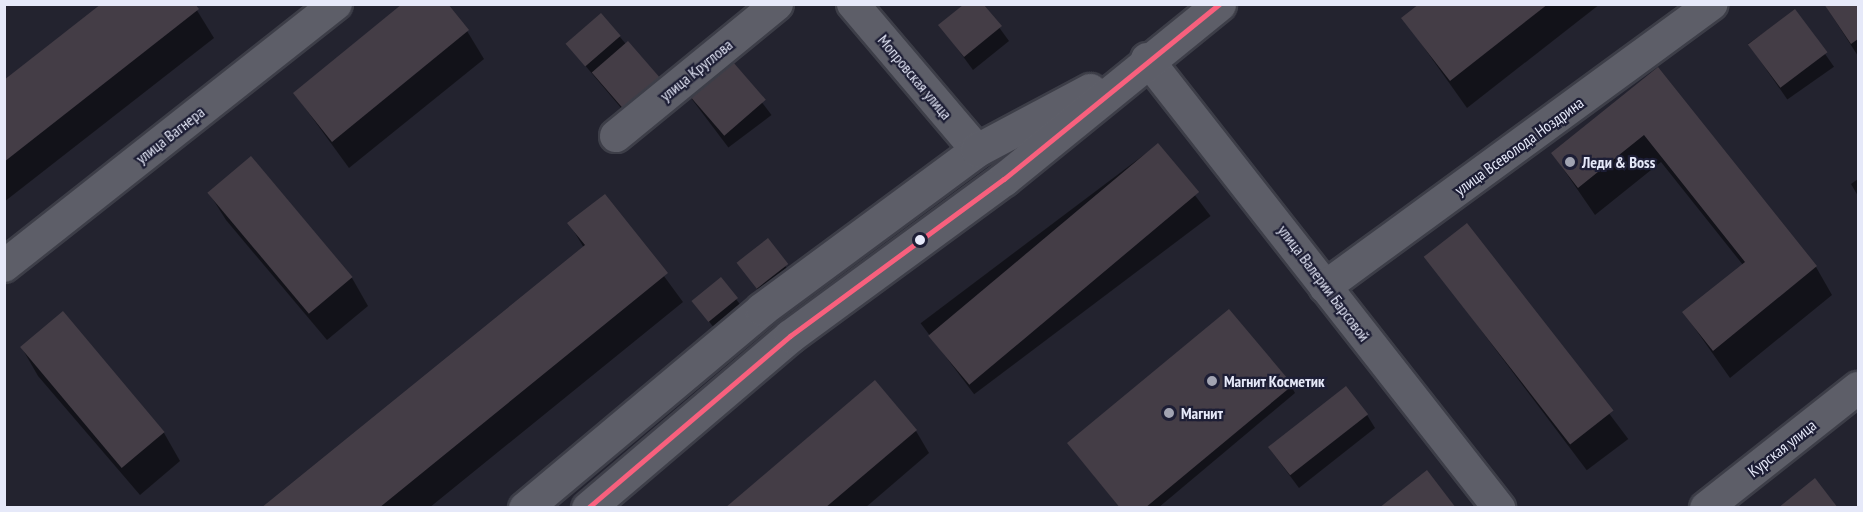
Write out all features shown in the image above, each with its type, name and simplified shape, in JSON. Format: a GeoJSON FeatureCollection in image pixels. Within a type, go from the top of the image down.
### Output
{"type":"FeatureCollection","features":[{"type":"Feature","properties":{"kind":"main road"},"geometry":{"type":"LineString","coordinates":[[588,507],[790,336],[1004,179],[1147,59],[1219,4]]}},
{"type":"Feature","properties":{"kind":"main road"},"geometry":{"type":"LineString","coordinates":[[525,507],[762,309],[976,150],[1147,59]]}},
{"type":"Feature","properties":{"kind":"street","name":"улица Вагнера"},"geometry":{"type":"LineString","coordinates":[[4,266],[336,4]]}},
{"type":"Feature","properties":{"kind":"street","name":"улица Круглова"},"geometry":{"type":"LineString","coordinates":[[616,136],[777,4]]}},
{"type":"Feature","properties":{"kind":"street","name":"Мопровская улица"},"geometry":{"type":"LineString","coordinates":[[853,4],[976,150]]}},
{"type":"Feature","properties":{"kind":"street","name":"улица Всеволода Ноздрина"},"geometry":{"type":"LineString","coordinates":[[1325,287],[1713,4]]}},
{"type":"Feature","properties":{"kind":"street","name":"улица Валерии Барсовой"},"geometry":{"type":"LineString","coordinates":[[1147,59],[1499,507]]}},
{"type":"Feature","properties":{"kind":"street","name":"Курская улица"},"geometry":{"type":"LineString","coordinates":[[1706,507],[1858,388]]}},
{"type":"Feature","properties":{"kind":"building"},"geometry":{"type":"Polygon","coordinates":[[[101,4],[195,4],[199,9],[4,162],[4,80],[101,4]]]}},
{"type":"Feature","properties":{"kind":"building"},"geometry":{"type":"Polygon","coordinates":[[[402,4],[448,4],[469,30],[332,142],[293,93],[402,4]]]}},
{"type":"Feature","properties":{"kind":"building"},"geometry":{"type":"Polygon","coordinates":[[[1419,4],[1548,4],[1450,81],[1401,18],[1419,4]]]}},
{"type":"Feature","properties":{"kind":"building"},"geometry":{"type":"Polygon","coordinates":[[[1824,4],[1858,4],[1858,39],[1851,44],[1824,4]]]}},
{"type":"Feature","properties":{"kind":"building"},"geometry":{"type":"Polygon","coordinates":[[[963,5],[984,5],[1002,26],[964,57],[938,25],[963,5]]]}},
{"type":"Feature","properties":{"kind":"building"},"geometry":{"type":"Polygon","coordinates":[[[1795,9],[1827,52],[1780,88],[1748,45],[1795,9]]]}},
{"type":"Feature","properties":{"kind":"building"},"geometry":{"type":"Polygon","coordinates":[[[601,13],[621,36],[585,66],[566,44],[601,13]]]}},
{"type":"Feature","properties":{"kind":"building"},"geometry":{"type":"Polygon","coordinates":[[[628,41],[660,78],[624,109],[592,72],[628,41]]]}},
{"type":"Feature","properties":{"kind":"building"},"geometry":{"type":"Polygon","coordinates":[[[733,62],[766,100],[724,136],[691,98],[733,62]]]}},
{"type":"Feature","properties":{"kind":"building"},"geometry":{"type":"Polygon","coordinates":[[[1658,67],[1817,266],[1713,351],[1682,312],[1745,262],[1644,135],[1578,188],[1551,153],[1658,67]]]}},
{"type":"Feature","properties":{"kind":"building"},"geometry":{"type":"Polygon","coordinates":[[[1158,143],[1199,192],[969,385],[928,336],[1158,143]]]}},
{"type":"Feature","properties":{"kind":"building"},"geometry":{"type":"Polygon","coordinates":[[[251,156],[353,277],[309,314],[207,193],[251,156]]]}},
{"type":"Feature","properties":{"kind":"building"},"geometry":{"type":"Polygon","coordinates":[[[605,194],[668,273],[379,508],[261,508],[585,245],[567,223],[605,194]]]}},
{"type":"Feature","properties":{"kind":"building"},"geometry":{"type":"Polygon","coordinates":[[[1467,223],[1614,411],[1570,444],[1424,257],[1467,223]]]}},
{"type":"Feature","properties":{"kind":"building"},"geometry":{"type":"Polygon","coordinates":[[[768,238],[788,264],[757,289],[736,263],[768,238]]]}},
{"type":"Feature","properties":{"kind":"building"},"geometry":{"type":"Polygon","coordinates":[[[721,277],[738,298],[708,322],[691,301],[721,277]]]}},
{"type":"Feature","properties":{"kind":"building"},"geometry":{"type":"Polygon","coordinates":[[[1229,309],[1293,385],[1145,508],[1120,508],[1067,443],[1229,309]]]}},
{"type":"Feature","properties":{"kind":"building"},"geometry":{"type":"Polygon","coordinates":[[[63,311],[165,432],[122,468],[20,347],[63,311]]]}},
{"type":"Feature","properties":{"kind":"building"},"geometry":{"type":"Polygon","coordinates":[[[875,380],[917,430],[825,508],[725,508],[875,380]]]}},
{"type":"Feature","properties":{"kind":"building"},"geometry":{"type":"Polygon","coordinates":[[[1346,386],[1368,414],[1290,475],[1268,447],[1346,386]]]}},
{"type":"Feature","properties":{"kind":"building"},"geometry":{"type":"Polygon","coordinates":[[[1427,470],[1456,508],[1379,508],[1427,470]]]}},
{"type":"Feature","properties":{"kind":"building"},"geometry":{"type":"Polygon","coordinates":[[[1815,478],[1838,508],[1778,508],[1815,478]]]}},
{"type":"Feature","properties":{"kind":"transit line"},"geometry":{"type":"LineString","coordinates":[[588,508],[790,336],[1004,179],[1219,4]]}},
{"type":"Feature","properties":{"kind":"place","name":"Леди & Boss"},"geometry":{"type":"Point","coordinates":[1570,162]}},
{"type":"Feature","properties":{"kind":"place","name":"Магнит Косметик"},"geometry":{"type":"Point","coordinates":[1212,381]}},
{"type":"Feature","properties":{"kind":"place","name":"Магнит"},"geometry":{"type":"Point","coordinates":[1169,413]}}]}
